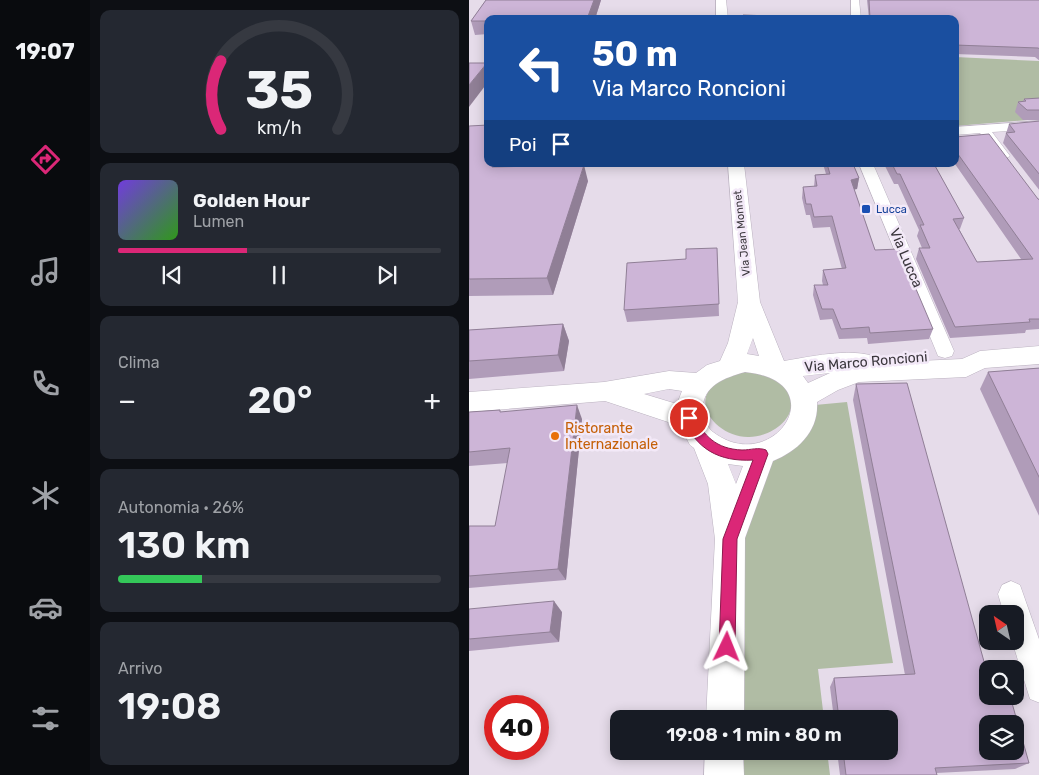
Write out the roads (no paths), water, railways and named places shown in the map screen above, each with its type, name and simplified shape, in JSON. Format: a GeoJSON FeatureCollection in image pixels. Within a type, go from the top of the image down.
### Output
{"type":"FeatureCollection","features":[{"type":"Feature","properties":{"kind":"street"},"geometry":{"type":"LineString","coordinates":[[721,0],[722,15]]}},
{"type":"Feature","properties":{"kind":"street"},"geometry":{"type":"LineString","coordinates":[[855,0],[856,15]]}},
{"type":"Feature","properties":{"kind":"street"},"geometry":{"type":"LineString","coordinates":[[959,131],[1039,125]]}},
{"type":"Feature","properties":{"kind":"street"},"geometry":{"type":"LineString","coordinates":[[983,129],[1012,169]]}},
{"type":"Feature","properties":{"kind":"street","name":"Via Jean Monnet"},"geometry":{"type":"LineString","coordinates":[[736,167],[749,302],[777,370]]}},
{"type":"Feature","properties":{"kind":"street","name":"Via Lucca"},"geometry":{"type":"LineString","coordinates":[[867,167],[945,352]]}},
{"type":"Feature","properties":{"kind":"street","name":"Via Jean Monnet"},"geometry":{"type":"LineString","coordinates":[[730,365],[740,343],[749,302]]}},
{"type":"Feature","properties":{"kind":"street","name":"Via Marco Roncioni"},"geometry":{"type":"LineString","coordinates":[[777,370],[932,357],[945,352],[980,360],[1039,355]]}},
{"type":"Feature","properties":{"kind":"street","name":"Via Marco Roncioni"},"geometry":{"type":"LineString","coordinates":[[699,383],[707,375],[730,365],[759,364],[777,370],[790,378],[803,398],[829,383],[858,373],[966,368],[980,360]]}},
{"type":"Feature","properties":{"kind":"street"},"geometry":{"type":"LineString","coordinates":[[469,402],[604,392],[669,380],[699,383]]}},
{"type":"Feature","properties":{"kind":"street"},"geometry":{"type":"LineString","coordinates":[[699,383],[691,394],[688,406],[689,418],[694,431],[705,443],[722,452],[742,455],[762,454],[779,448],[792,438],[801,425],[805,412],[803,398]]}},
{"type":"Feature","properties":{"kind":"street"},"geometry":{"type":"LineString","coordinates":[[604,392],[689,418]]}},
{"type":"Feature","properties":{"kind":"street"},"geometry":{"type":"LineString","coordinates":[[705,443],[722,484],[730,539],[725,710]]}},
{"type":"Feature","properties":{"kind":"street"},"geometry":{"type":"LineString","coordinates":[[730,539],[762,454]]}},
{"type":"Feature","properties":{"kind":"street"},"geometry":{"type":"LineString","coordinates":[[1011,594],[1039,689]]}},
{"type":"Feature","properties":{"kind":"street"},"geometry":{"type":"LineString","coordinates":[[724,760],[724,775]]}},
{"type":"Feature","properties":{"kind":"place","name":"Lucca"},"geometry":{"type":"Point","coordinates":[866,209]}},
{"type":"Feature","properties":{"kind":"place","name":"Ristorante Internazionale"},"geometry":{"type":"Point","coordinates":[555,436]}}]}
